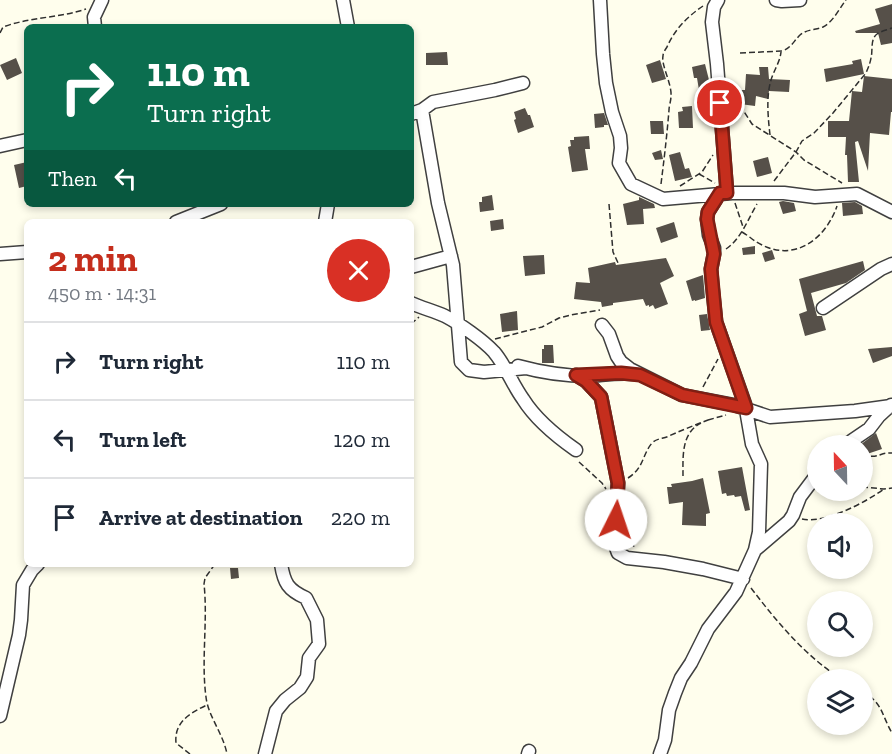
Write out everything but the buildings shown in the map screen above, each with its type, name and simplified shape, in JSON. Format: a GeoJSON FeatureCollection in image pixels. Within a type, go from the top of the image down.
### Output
{"type":"FeatureCollection","features":[{"type":"Feature","properties":{"kind":"street"},"geometry":{"type":"LineString","coordinates":[[343,0],[347,24]]}},
{"type":"Feature","properties":{"kind":"street"},"geometry":{"type":"LineString","coordinates":[[600,0],[606,83],[620,136],[620,163],[632,184],[665,198],[724,191],[815,196],[857,194],[892,212]]}},
{"type":"Feature","properties":{"kind":"street"},"geometry":{"type":"LineString","coordinates":[[776,0],[800,0]]}},
{"type":"Feature","properties":{"kind":"street"},"geometry":{"type":"LineString","coordinates":[[95,24],[94,16],[102,1]]}},
{"type":"Feature","properties":{"kind":"street"},"geometry":{"type":"LineString","coordinates":[[660,754],[665,740],[669,710],[681,678],[708,629],[743,579],[755,550],[760,521],[761,464],[752,444],[746,408],[716,322],[711,283],[714,248],[709,235],[707,219],[708,212],[724,191],[723,142],[712,2]]}},
{"type":"Feature","properties":{"kind":"street"},"geometry":{"type":"LineString","coordinates":[[523,83],[433,102],[416,112],[453,264],[461,362],[469,370],[484,372],[503,365],[576,375],[621,373],[640,375]]}},
{"type":"Feature","properties":{"kind":"street"},"geometry":{"type":"LineString","coordinates":[[0,146],[24,141]]}},
{"type":"Feature","properties":{"kind":"street"},"geometry":{"type":"LineString","coordinates":[[184,219],[214,207]]}},
{"type":"Feature","properties":{"kind":"street"},"geometry":{"type":"LineString","coordinates":[[0,254],[24,252]]}},
{"type":"Feature","properties":{"kind":"street"},"geometry":{"type":"LineString","coordinates":[[414,266],[451,256]]}},
{"type":"Feature","properties":{"kind":"street"},"geometry":{"type":"LineString","coordinates":[[823,308],[892,264]]}},
{"type":"Feature","properties":{"kind":"street"},"geometry":{"type":"LineString","coordinates":[[414,304],[447,317],[493,352],[534,414],[560,439],[576,450]]}},
{"type":"Feature","properties":{"kind":"street"},"geometry":{"type":"LineString","coordinates":[[602,325],[609,334],[621,363],[640,375],[682,395],[734,405],[770,417],[846,412],[891,405]]}},
{"type":"Feature","properties":{"kind":"street"},"geometry":{"type":"LineString","coordinates":[[576,375],[586,381],[601,397],[618,483],[615,545],[618,553],[627,558],[693,567],[743,579]]}},
{"type":"Feature","properties":{"kind":"street"},"geometry":{"type":"LineString","coordinates":[[860,435],[891,405]]}},
{"type":"Feature","properties":{"kind":"street"},"geometry":{"type":"LineString","coordinates":[[755,550],[789,521],[807,488]]}},
{"type":"Feature","properties":{"kind":"street"},"geometry":{"type":"LineString","coordinates":[[0,716],[19,635],[23,585],[35,567]]}},
{"type":"Feature","properties":{"kind":"street"},"geometry":{"type":"LineString","coordinates":[[265,754],[276,711],[300,688],[307,677],[309,658],[319,644],[317,620],[306,598],[294,592],[285,581],[282,567]]}},
{"type":"Feature","properties":{"kind":"path"},"geometry":{"type":"LineString","coordinates":[[740,53],[788,49],[800,35],[822,27],[833,19],[846,0]]}},
{"type":"Feature","properties":{"kind":"path"},"geometry":{"type":"LineString","coordinates":[[0,33],[3,27],[18,22],[70,14],[102,1]]}},
{"type":"Feature","properties":{"kind":"path"},"geometry":{"type":"LineString","coordinates":[[665,198],[663,158],[671,96],[662,57],[678,28],[688,17],[712,2]]}},
{"type":"Feature","properties":{"kind":"path"},"geometry":{"type":"LineString","coordinates":[[714,254],[733,244],[763,193],[773,183],[802,141],[814,133],[833,113],[866,73],[870,66],[875,35],[892,28]]}},
{"type":"Feature","properties":{"kind":"path"},"geometry":{"type":"LineString","coordinates":[[770,135],[768,100],[771,79],[782,51]]}},
{"type":"Feature","properties":{"kind":"path"},"geometry":{"type":"LineString","coordinates":[[730,90],[752,124],[857,194]]}},
{"type":"Feature","properties":{"kind":"path"},"geometry":{"type":"LineString","coordinates":[[665,198],[699,174],[723,142]]}},
{"type":"Feature","properties":{"kind":"path"},"geometry":{"type":"LineString","coordinates":[[699,174],[724,191],[744,228]]}},
{"type":"Feature","properties":{"kind":"path"},"geometry":{"type":"LineString","coordinates":[[741,231],[763,246],[791,251],[802,248],[823,234],[841,196]]}},
{"type":"Feature","properties":{"kind":"path"},"geometry":{"type":"LineString","coordinates":[[609,204],[613,252],[619,266]]}},
{"type":"Feature","properties":{"kind":"path"},"geometry":{"type":"LineString","coordinates":[[483,343],[542,327],[559,318],[600,310]]}},
{"type":"Feature","properties":{"kind":"path"},"geometry":{"type":"LineString","coordinates":[[699,399],[720,357],[723,341]]}},
{"type":"Feature","properties":{"kind":"path"},"geometry":{"type":"LineString","coordinates":[[618,483],[633,475],[640,468],[654,441],[684,428],[726,415]]}},
{"type":"Feature","properties":{"kind":"path"},"geometry":{"type":"LineString","coordinates":[[683,476],[683,452],[688,435],[695,426],[708,420]]}},
{"type":"Feature","properties":{"kind":"path"},"geometry":{"type":"LineString","coordinates":[[873,457],[892,453]]}},
{"type":"Feature","properties":{"kind":"path"},"geometry":{"type":"LineString","coordinates":[[873,488],[892,488]]}},
{"type":"Feature","properties":{"kind":"path"},"geometry":{"type":"LineString","coordinates":[[793,515],[805,520],[814,520],[853,507],[884,489]]}},
{"type":"Feature","properties":{"kind":"path"},"geometry":{"type":"LineString","coordinates":[[213,567],[205,578],[204,584],[206,651],[204,671],[208,705],[223,739],[226,754]]}},
{"type":"Feature","properties":{"kind":"path"},"geometry":{"type":"LineString","coordinates":[[743,579],[774,618],[827,669]]}},
{"type":"Feature","properties":{"kind":"path"},"geometry":{"type":"LineString","coordinates":[[873,697],[892,733]]}},
{"type":"Feature","properties":{"kind":"path"},"geometry":{"type":"LineString","coordinates":[[190,754],[176,743],[177,728],[188,715],[208,705]]}},
{"type":"Feature","properties":{"kind":"route"},"geometry":{"type":"LineString","coordinates":[[616,520],[618,483],[601,397],[586,381],[576,375],[621,373],[640,375],[682,395],[746,408],[716,322],[711,283],[714,248],[709,235],[708,212],[720,193],[727,193],[720,103]]}}]}
